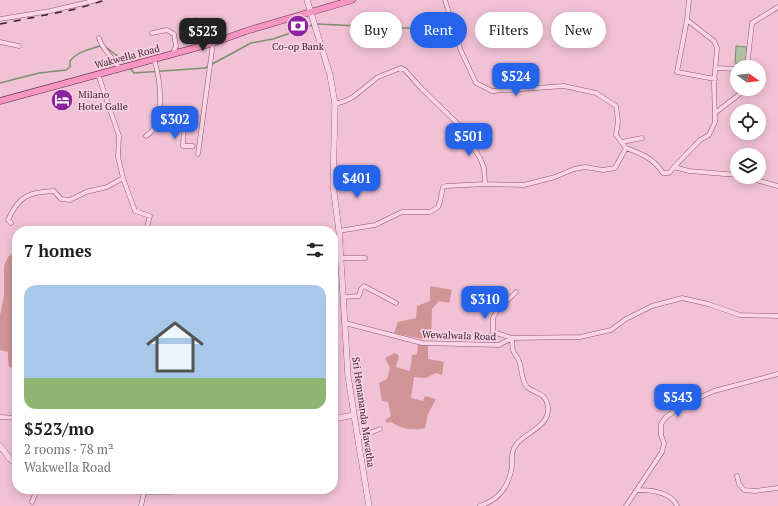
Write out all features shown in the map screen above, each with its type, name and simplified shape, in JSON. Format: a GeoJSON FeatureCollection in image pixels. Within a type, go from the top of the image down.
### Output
{"type":"FeatureCollection","features":[{"type":"Feature","properties":{"kind":"main road","name":"Sri Hemananda Mawatha"},"geometry":{"type":"LineString","coordinates":[[307,0],[330,75],[334,104],[333,185],[339,231],[348,376],[369,506]]}},
{"type":"Feature","properties":{"kind":"main road","name":"Wakwella Road"},"geometry":{"type":"LineString","coordinates":[[0,101],[205,45],[246,31],[352,0]]}},
{"type":"Feature","properties":{"kind":"main road"},"geometry":{"type":"LineString","coordinates":[[338,418],[354,415]]}},
{"type":"Feature","properties":{"kind":"main road"},"geometry":{"type":"LineString","coordinates":[[0,446],[12,460]]}},
{"type":"Feature","properties":{"kind":"street"},"geometry":{"type":"LineString","coordinates":[[0,19],[50,11],[97,0]]}},
{"type":"Feature","properties":{"kind":"street"},"geometry":{"type":"LineString","coordinates":[[445,0],[461,51],[476,83],[492,91],[564,86],[596,94],[616,106],[618,121],[616,135],[626,148],[657,163],[663,173],[669,173],[700,140],[709,134],[715,122],[717,48],[714,41],[686,20]]}},
{"type":"Feature","properties":{"kind":"street"},"geometry":{"type":"LineString","coordinates":[[689,0],[677,72],[715,79]]}},
{"type":"Feature","properties":{"kind":"street"},"geometry":{"type":"LineString","coordinates":[[748,60],[752,23],[778,7]]}},
{"type":"Feature","properties":{"kind":"street"},"geometry":{"type":"LineString","coordinates":[[196,20],[205,45]]}},
{"type":"Feature","properties":{"kind":"street"},"geometry":{"type":"LineString","coordinates":[[152,33],[167,30],[174,34],[176,46],[173,53]]}},
{"type":"Feature","properties":{"kind":"street"},"geometry":{"type":"LineString","coordinates":[[99,38],[102,45],[116,61],[119,68]]}},
{"type":"Feature","properties":{"kind":"street"},"geometry":{"type":"LineString","coordinates":[[0,42],[19,46]]}},
{"type":"Feature","properties":{"kind":"street"},"geometry":{"type":"LineString","coordinates":[[198,154],[213,42]]}},
{"type":"Feature","properties":{"kind":"street"},"geometry":{"type":"LineString","coordinates":[[146,136],[150,134],[157,126],[160,97],[158,73],[154,59]]}},
{"type":"Feature","properties":{"kind":"street"},"geometry":{"type":"LineString","coordinates":[[334,104],[353,97],[378,77],[401,68],[405,70],[420,88],[457,123],[480,158],[484,168],[485,184]]}},
{"type":"Feature","properties":{"kind":"street"},"geometry":{"type":"LineString","coordinates":[[716,68],[730,69]]}},
{"type":"Feature","properties":{"kind":"street"},"geometry":{"type":"LineString","coordinates":[[98,74],[119,136],[118,157],[123,178],[135,212],[150,216],[147,226]]}},
{"type":"Feature","properties":{"kind":"street"},"geometry":{"type":"LineString","coordinates":[[715,113],[737,96]]}},
{"type":"Feature","properties":{"kind":"street"},"geometry":{"type":"LineString","coordinates":[[157,120],[184,124],[183,146],[193,146]]}},
{"type":"Feature","properties":{"kind":"street"},"geometry":{"type":"LineString","coordinates":[[622,142],[642,138]]}},
{"type":"Feature","properties":{"kind":"street"},"geometry":{"type":"LineString","coordinates":[[339,231],[375,225],[402,212],[430,212],[438,207],[443,187],[446,186],[485,184],[524,185],[585,167],[609,170],[615,168],[626,148]]}},
{"type":"Feature","properties":{"kind":"street"},"geometry":{"type":"LineString","coordinates":[[674,167],[689,171],[730,174]]}},
{"type":"Feature","properties":{"kind":"street"},"geometry":{"type":"LineString","coordinates":[[11,223],[8,220],[16,205],[27,195],[54,191],[61,199],[70,200],[86,192],[107,187],[123,178]]}},
{"type":"Feature","properties":{"kind":"street"},"geometry":{"type":"LineString","coordinates":[[333,185],[348,182],[356,191],[376,180]]}},
{"type":"Feature","properties":{"kind":"street"},"geometry":{"type":"LineString","coordinates":[[766,183],[778,186]]}},
{"type":"Feature","properties":{"kind":"street"},"geometry":{"type":"LineString","coordinates":[[340,258],[364,258]]}},
{"type":"Feature","properties":{"kind":"street"},"geometry":{"type":"LineString","coordinates":[[343,297],[359,296],[361,289],[364,286],[396,303]]}},
{"type":"Feature","properties":{"kind":"street"},"geometry":{"type":"LineString","coordinates":[[480,506],[490,502],[503,492],[510,473],[514,448],[522,438],[542,424],[547,415],[548,407],[542,396],[525,384],[519,360],[513,350],[512,338],[493,332],[493,318],[497,311],[516,292]]}},
{"type":"Feature","properties":{"kind":"street","name":"Wewalwala Road"},"geometry":{"type":"LineString","coordinates":[[345,323],[422,343],[498,345],[512,338],[580,337],[611,330],[626,319],[652,306],[682,298],[708,304],[740,315],[778,316]]}},
{"type":"Feature","properties":{"kind":"street"},"geometry":{"type":"LineString","coordinates":[[626,506],[662,452],[664,443],[661,436],[661,424],[666,417],[683,405],[714,391],[778,374]]}},
{"type":"Feature","properties":{"kind":"street"},"geometry":{"type":"LineString","coordinates":[[0,417],[12,418]]}},
{"type":"Feature","properties":{"kind":"street"},"geometry":{"type":"LineString","coordinates":[[358,440],[362,436],[380,429]]}},
{"type":"Feature","properties":{"kind":"street"},"geometry":{"type":"LineString","coordinates":[[737,476],[739,484],[744,490],[755,492],[778,488]]}},
{"type":"Feature","properties":{"kind":"street"},"geometry":{"type":"LineString","coordinates":[[638,490],[651,490],[664,494],[676,502],[677,506]]}},
{"type":"Feature","properties":{"kind":"street"},"geometry":{"type":"LineString","coordinates":[[32,502],[35,494]]}},
{"type":"Feature","properties":{"kind":"street"},"geometry":{"type":"LineString","coordinates":[[141,506],[144,494]]}},
{"type":"Feature","properties":{"kind":"shaded area"},"geometry":{"type":"Polygon","coordinates":[[[736,46],[747,47],[746,60],[735,60],[736,46]]]}},
{"type":"Feature","properties":{"kind":"shaded area"},"geometry":{"type":"Polygon","coordinates":[[[12,254],[12,368],[9,367],[8,352],[0,350],[0,315],[4,296],[4,266],[8,257],[12,254]]]}},
{"type":"Feature","properties":{"kind":"shaded area"},"geometry":{"type":"Polygon","coordinates":[[[430,286],[452,290],[449,303],[439,301],[432,309],[431,339],[422,339],[394,333],[398,322],[416,318],[417,306],[430,301],[430,286]]]}},
{"type":"Feature","properties":{"kind":"shaded area"},"geometry":{"type":"Polygon","coordinates":[[[418,344],[428,345],[428,359],[444,362],[442,375],[436,373],[426,378],[414,377],[411,398],[423,401],[425,396],[436,399],[428,414],[425,428],[403,428],[391,422],[387,423],[385,420],[391,416],[388,402],[382,401],[379,383],[387,379],[390,368],[385,358],[395,353],[399,356],[396,367],[410,371],[412,355],[417,354],[418,344]]]}},
{"type":"Feature","properties":{"kind":"waterway"},"geometry":{"type":"LineString","coordinates":[[317,24],[410,28]]}},
{"type":"Feature","properties":{"kind":"waterway"},"geometry":{"type":"LineString","coordinates":[[129,67],[134,73],[205,68],[251,43],[273,39],[313,25]]}},
{"type":"Feature","properties":{"kind":"waterway"},"geometry":{"type":"LineString","coordinates":[[0,83],[39,73],[66,70],[70,67],[70,61],[77,55],[103,45],[120,58],[126,65]]}},
{"type":"Feature","properties":{"kind":"railway"},"geometry":{"type":"LineString","coordinates":[[0,24],[76,9],[106,0]]}},
{"type":"Feature","properties":{"kind":"place","name":"Co-op Bank"},"geometry":{"type":"Point","coordinates":[298,26]}},
{"type":"Feature","properties":{"kind":"place","name":"Milano Hotel Galle"},"geometry":{"type":"Point","coordinates":[62,100]}}]}
